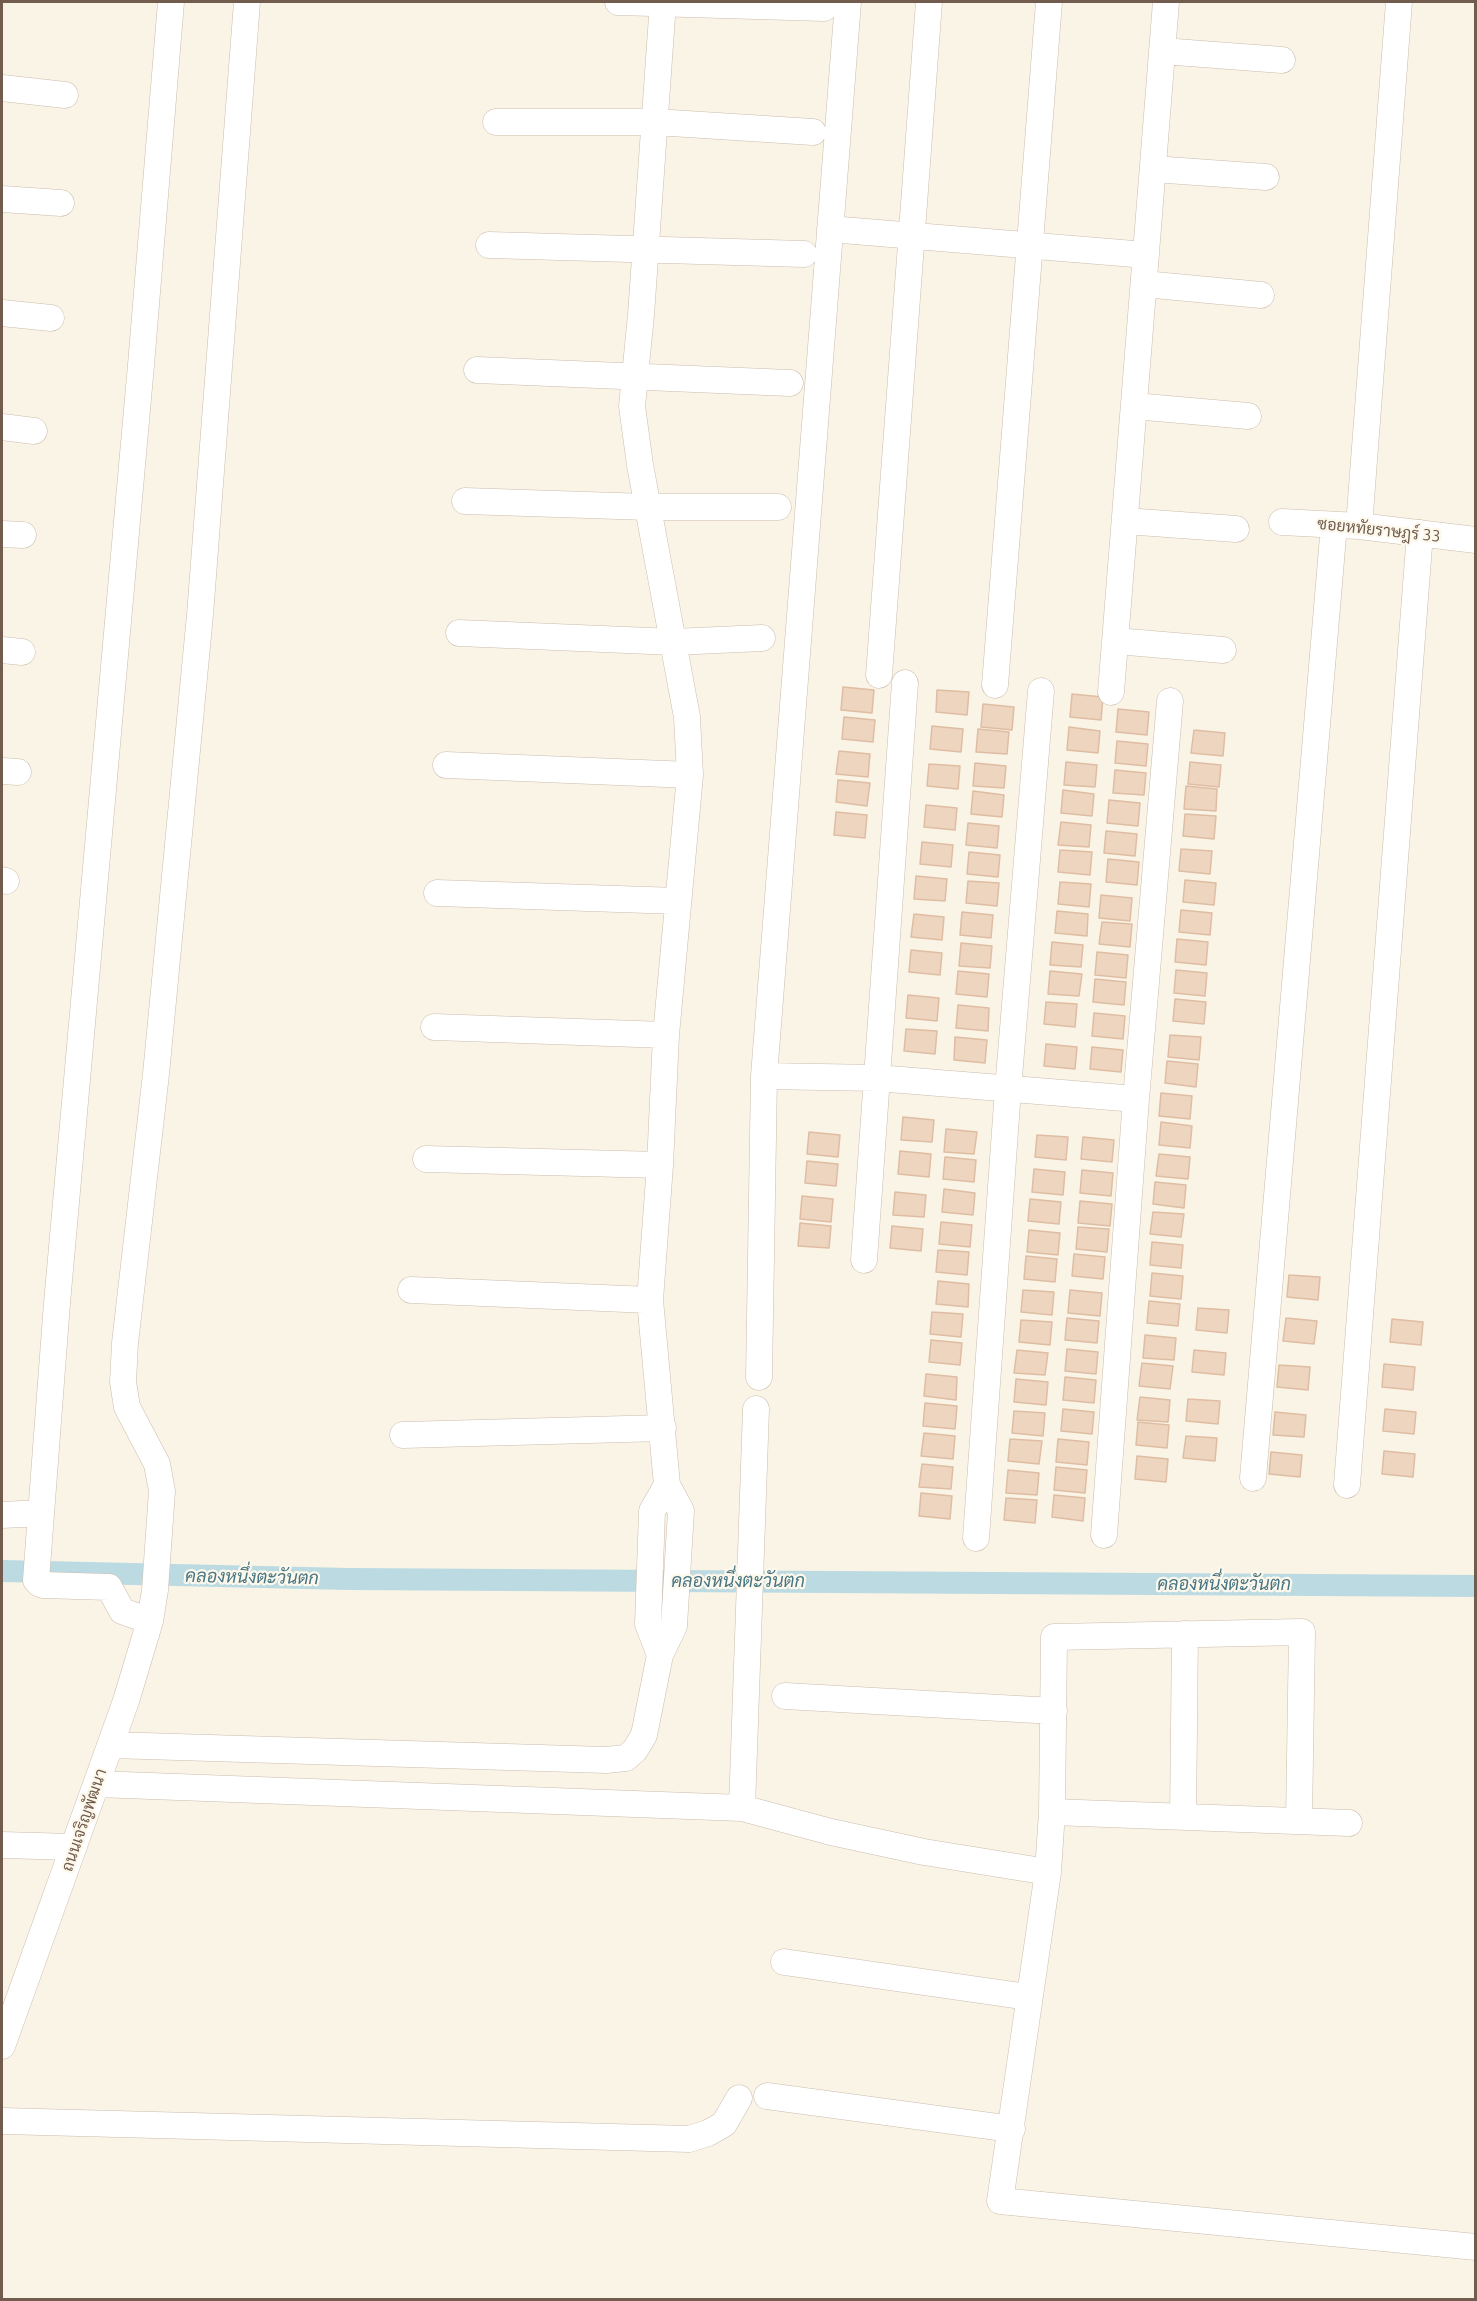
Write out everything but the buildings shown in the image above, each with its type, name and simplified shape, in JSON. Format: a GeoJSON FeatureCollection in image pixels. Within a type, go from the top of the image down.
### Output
{"type":"FeatureCollection","features":[{"type":"Feature","properties":{"kind":"street"},"geometry":{"type":"LineString","coordinates":[[150,1621],[122,1611],[109,1587],[43,1585],[36,1580],[57,1303],[141,365],[171,2]]}},
{"type":"Feature","properties":{"kind":"street","name":"ถนนเจริญพัฒนา"},"geometry":{"type":"LineString","coordinates":[[2,2046],[111,1745],[150,1621],[155,1590],[162,1491],[157,1464],[127,1407],[123,1382],[125,1343],[156,1074],[201,603],[247,2]]}},
{"type":"Feature","properties":{"kind":"street"},"geometry":{"type":"LineString","coordinates":[[618,2],[836,5],[830,229],[764,1076],[759,1377]]}},
{"type":"Feature","properties":{"kind":"street"},"geometry":{"type":"LineString","coordinates":[[111,1745],[594,1760],[626,1758],[635,1750],[644,1735],[660,1654],[674,1626],[681,1511],[667,1485],[650,1300],[660,1165],[666,1035],[690,775],[687,717],[648,507],[632,406],[646,250],[663,2]]}},
{"type":"Feature","properties":{"kind":"street"},"geometry":{"type":"LineString","coordinates":[[879,675],[929,2]]}},
{"type":"Feature","properties":{"kind":"street"},"geometry":{"type":"LineString","coordinates":[[995,685],[1049,2]]}},
{"type":"Feature","properties":{"kind":"street"},"geometry":{"type":"LineString","coordinates":[[1111,692],[1166,2]]}},
{"type":"Feature","properties":{"kind":"street"},"geometry":{"type":"LineString","coordinates":[[1359,526],[1399,2]]}},
{"type":"Feature","properties":{"kind":"street"},"geometry":{"type":"LineString","coordinates":[[1162,51],[1282,60]]}},
{"type":"Feature","properties":{"kind":"street"},"geometry":{"type":"LineString","coordinates":[[2,88],[65,96]]}},
{"type":"Feature","properties":{"kind":"street"},"geometry":{"type":"LineString","coordinates":[[496,122],[655,122],[813,132]]}},
{"type":"Feature","properties":{"kind":"street"},"geometry":{"type":"LineString","coordinates":[[1153,169],[1266,177]]}},
{"type":"Feature","properties":{"kind":"street"},"geometry":{"type":"LineString","coordinates":[[2,199],[61,203]]}},
{"type":"Feature","properties":{"kind":"street"},"geometry":{"type":"LineString","coordinates":[[830,229],[1146,255]]}},
{"type":"Feature","properties":{"kind":"street"},"geometry":{"type":"LineString","coordinates":[[489,245],[804,254]]}},
{"type":"Feature","properties":{"kind":"street"},"geometry":{"type":"LineString","coordinates":[[1144,284],[1261,295]]}},
{"type":"Feature","properties":{"kind":"street"},"geometry":{"type":"LineString","coordinates":[[2,313],[51,318]]}},
{"type":"Feature","properties":{"kind":"street"},"geometry":{"type":"LineString","coordinates":[[477,370],[789,383]]}},
{"type":"Feature","properties":{"kind":"street"},"geometry":{"type":"LineString","coordinates":[[1134,406],[1248,416]]}},
{"type":"Feature","properties":{"kind":"street"},"geometry":{"type":"LineString","coordinates":[[2,427],[34,430]]}},
{"type":"Feature","properties":{"kind":"street"},"geometry":{"type":"LineString","coordinates":[[465,501],[648,507],[778,507]]}},
{"type":"Feature","properties":{"kind":"street"},"geometry":{"type":"LineString","coordinates":[[1125,521],[1236,529]]}},
{"type":"Feature","properties":{"kind":"street","name":"ซอยหทัยราษฎร์ 33"},"geometry":{"type":"LineString","coordinates":[[1282,522],[1359,526],[1476,540]]}},
{"type":"Feature","properties":{"kind":"street"},"geometry":{"type":"LineString","coordinates":[[1253,1478],[1334,525]]}},
{"type":"Feature","properties":{"kind":"street"},"geometry":{"type":"LineString","coordinates":[[1347,1485],[1420,533]]}},
{"type":"Feature","properties":{"kind":"street"},"geometry":{"type":"LineString","coordinates":[[459,633],[674,642],[762,638]]}},
{"type":"Feature","properties":{"kind":"street"},"geometry":{"type":"LineString","coordinates":[[1116,641],[1223,650]]}},
{"type":"Feature","properties":{"kind":"street"},"geometry":{"type":"LineString","coordinates":[[864,1260],[905,684]]}},
{"type":"Feature","properties":{"kind":"street"},"geometry":{"type":"LineString","coordinates":[[976,1538],[1008,1089],[1041,691]]}},
{"type":"Feature","properties":{"kind":"street"},"geometry":{"type":"LineString","coordinates":[[1104,1535],[1136,1099],[1170,701]]}},
{"type":"Feature","properties":{"kind":"street"},"geometry":{"type":"LineString","coordinates":[[446,765],[690,775]]}},
{"type":"Feature","properties":{"kind":"street"},"geometry":{"type":"LineString","coordinates":[[437,893],[678,901]]}},
{"type":"Feature","properties":{"kind":"street"},"geometry":{"type":"LineString","coordinates":[[434,1027],[666,1035]]}},
{"type":"Feature","properties":{"kind":"street"},"geometry":{"type":"LineString","coordinates":[[764,1076],[877,1078],[1136,1099]]}},
{"type":"Feature","properties":{"kind":"street"},"geometry":{"type":"LineString","coordinates":[[426,1159],[660,1165]]}},
{"type":"Feature","properties":{"kind":"street"},"geometry":{"type":"LineString","coordinates":[[411,1290],[650,1300]]}},
{"type":"Feature","properties":{"kind":"street"},"geometry":{"type":"LineString","coordinates":[[742,1808],[756,1408]]}},
{"type":"Feature","properties":{"kind":"street"},"geometry":{"type":"LineString","coordinates":[[403,1435],[663,1428]]}},
{"type":"Feature","properties":{"kind":"street"},"geometry":{"type":"LineString","coordinates":[[660,1654],[648,1624],[652,1511],[667,1485]]}},
{"type":"Feature","properties":{"kind":"street"},"geometry":{"type":"LineString","coordinates":[[2,1515],[41,1520]]}},
{"type":"Feature","properties":{"kind":"street"},"geometry":{"type":"LineString","coordinates":[[1299,1821],[1302,1632],[1054,1637],[1052,1812],[1048,1872],[1000,2201],[1476,2247]]}},
{"type":"Feature","properties":{"kind":"street"},"geometry":{"type":"LineString","coordinates":[[1183,1817],[1185,1634]]}},
{"type":"Feature","properties":{"kind":"street"},"geometry":{"type":"LineString","coordinates":[[785,1696],[1054,1711]]}},
{"type":"Feature","properties":{"kind":"street"},"geometry":{"type":"LineString","coordinates":[[97,1784],[742,1808],[831,1832],[924,1852],[1048,1872]]}},
{"type":"Feature","properties":{"kind":"street"},"geometry":{"type":"LineString","coordinates":[[1052,1812],[1349,1823]]}},
{"type":"Feature","properties":{"kind":"street"},"geometry":{"type":"LineString","coordinates":[[2,1845],[74,1847]]}},
{"type":"Feature","properties":{"kind":"street"},"geometry":{"type":"LineString","coordinates":[[784,1962],[1028,1997]]}},
{"type":"Feature","properties":{"kind":"street"},"geometry":{"type":"LineString","coordinates":[[767,2096],[1012,2129]]}},
{"type":"Feature","properties":{"kind":"street"},"geometry":{"type":"LineString","coordinates":[[2,2121],[689,2139],[708,2133],[724,2124],[739,2098]]}},
{"type":"Feature","properties":{"kind":"waterway","name":"คลองหนึ่งตะวันตก"},"geometry":{"type":"LineString","coordinates":[[2,1571],[349,1579],[1476,1586]]}}]}
